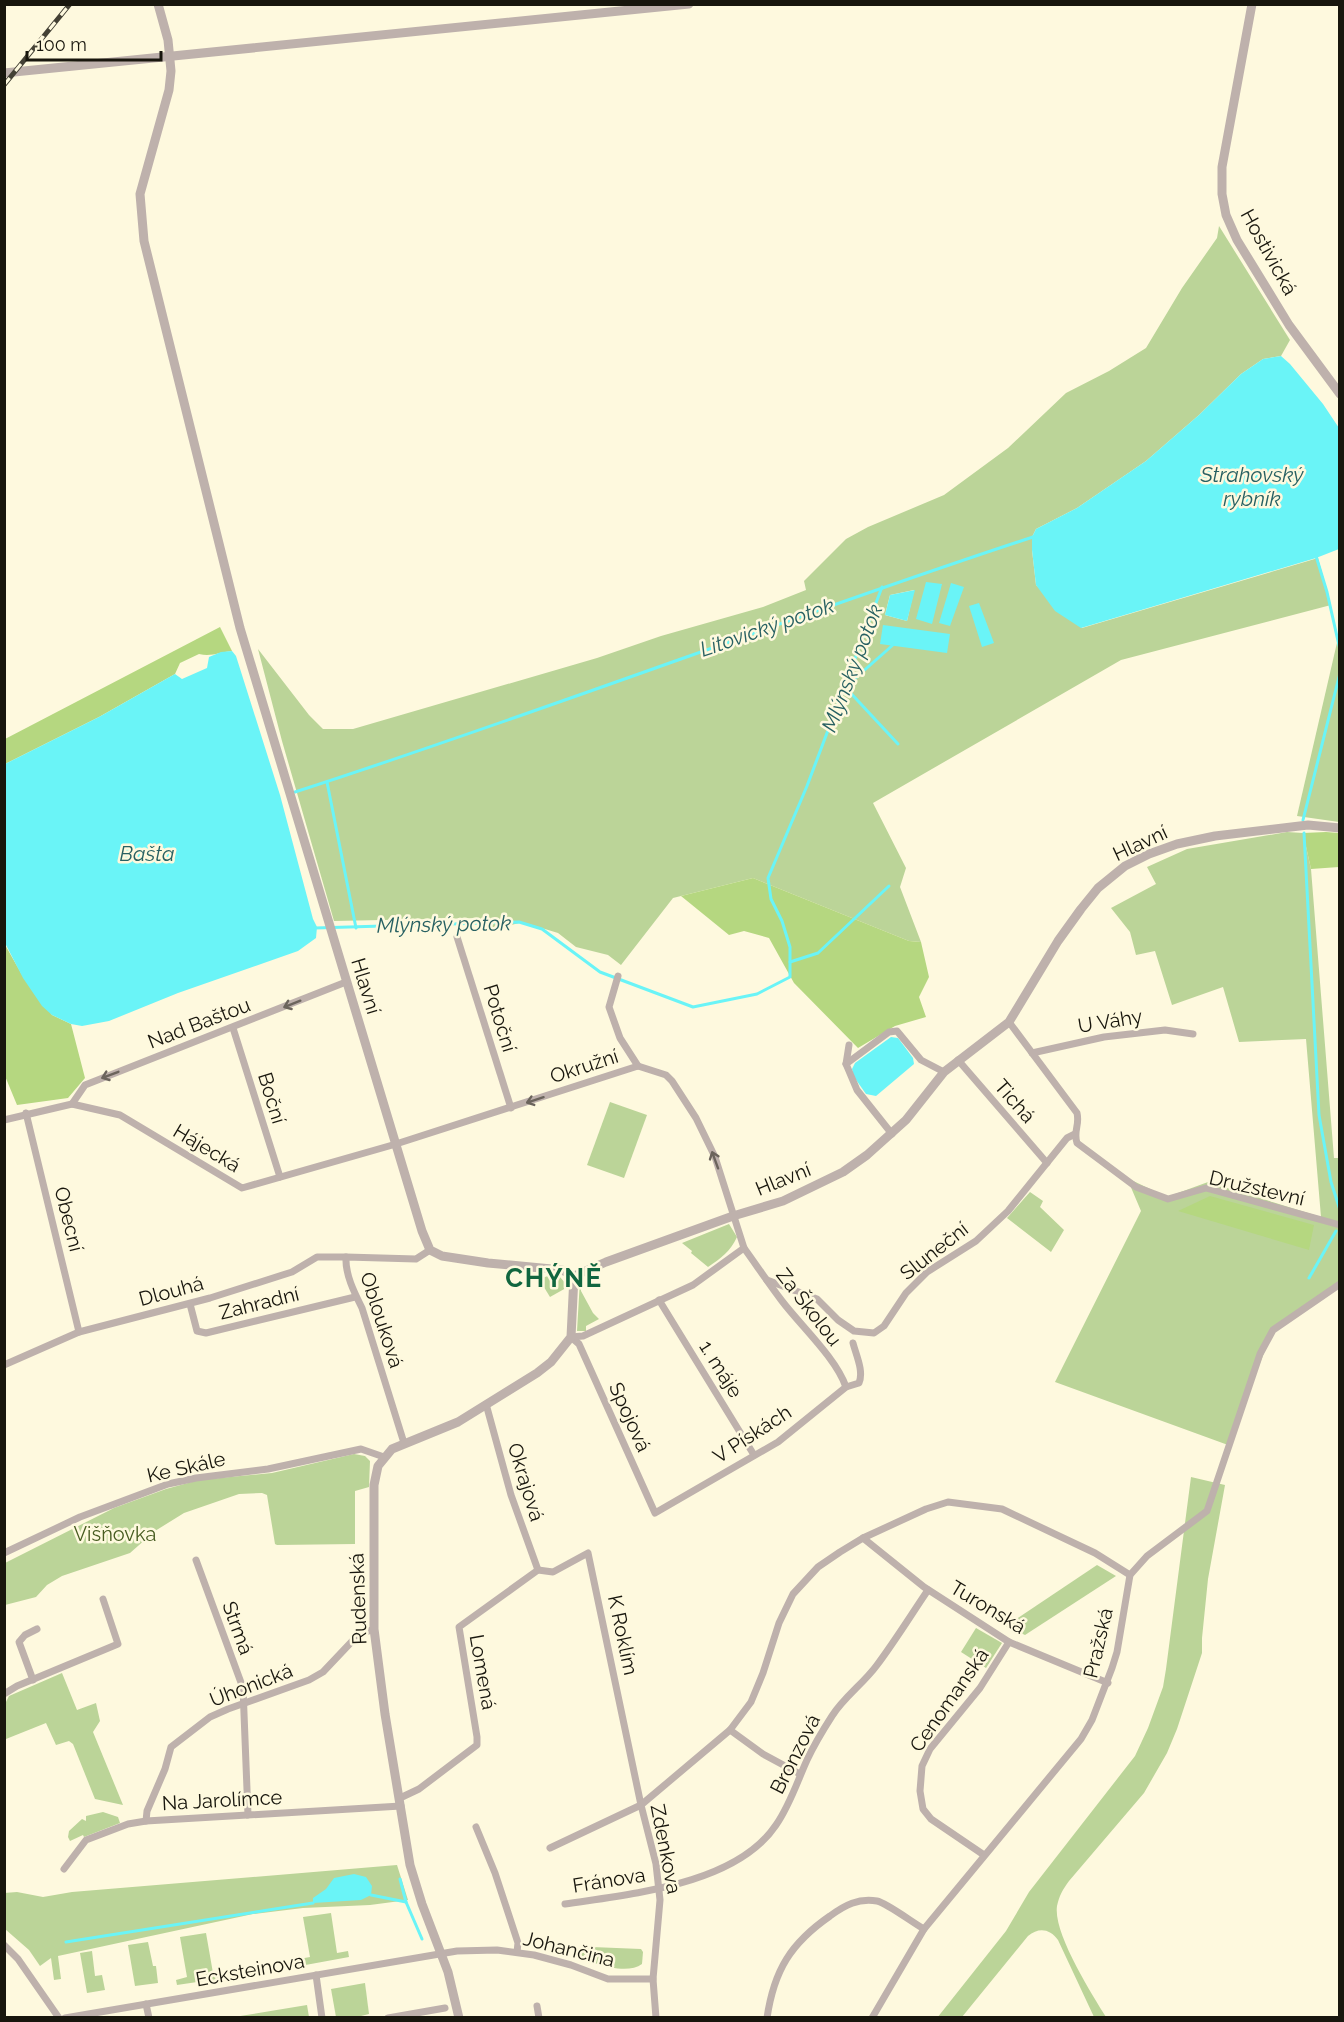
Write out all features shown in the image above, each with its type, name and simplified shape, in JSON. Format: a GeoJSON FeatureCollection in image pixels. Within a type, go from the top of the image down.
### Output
{"type":"FeatureCollection","features":[{"type":"Feature","properties":{"kind":"street","name":"Hlavní"},"geometry":{"type":"LineString","coordinates":[[158,4],[168,40],[169,90],[140,194],[144,241],[240,628],[333,941],[422,1231],[430,1250]]}},
{"type":"Feature","properties":{"kind":"street"},"geometry":{"type":"LineString","coordinates":[[4,73],[689,4]]}},
{"type":"Feature","properties":{"kind":"street","name":"Hostivická"},"geometry":{"type":"LineString","coordinates":[[1252,4],[1222,167],[1222,194],[1226,215],[1237,240],[1290,325],[1340,394]]}},
{"type":"Feature","properties":{"kind":"street","name":"Hlavní"},"geometry":{"type":"LineString","coordinates":[[574,1276],[733,1216],[783,1201],[843,1172],[867,1155],[892,1134],[944,1072],[1009,1022],[1058,941],[1078,913],[1098,888],[1125,866],[1177,844],[1231,833],[1308,825],[1340,828]]}},
{"type":"Feature","properties":{"kind":"street","name":"Potoční"},"geometry":{"type":"LineString","coordinates":[[457,938],[511,1108]]}},
{"type":"Feature","properties":{"kind":"street"},"geometry":{"type":"LineString","coordinates":[[618,976],[609,1007],[620,1038],[638,1066]]}},
{"type":"Feature","properties":{"kind":"street","name":"Nad Baštou"},"geometry":{"type":"LineString","coordinates":[[72,1104],[85,1085],[346,982]]}},
{"type":"Feature","properties":{"kind":"street"},"geometry":{"type":"LineString","coordinates":[[1009,1022],[1077,1113],[1079,1121],[1075,1134]]}},
{"type":"Feature","properties":{"kind":"street","name":"Boční"},"geometry":{"type":"LineString","coordinates":[[233,1028],[280,1177]]}},
{"type":"Feature","properties":{"kind":"street","name":"U Váhy"},"geometry":{"type":"LineString","coordinates":[[1032,1053],[1104,1036],[1165,1030],[1193,1034]]}},
{"type":"Feature","properties":{"kind":"street"},"geometry":{"type":"LineString","coordinates":[[846,1064],[889,1032],[897,1031],[921,1060],[944,1072]]}},
{"type":"Feature","properties":{"kind":"street"},"geometry":{"type":"LineString","coordinates":[[849,1045],[846,1064],[857,1090],[892,1134]]}},
{"type":"Feature","properties":{"kind":"street","name":"Tichá"},"geometry":{"type":"LineString","coordinates":[[958,1059],[1047,1163]]}},
{"type":"Feature","properties":{"kind":"street","name":"Okružní"},"geometry":{"type":"LineString","coordinates":[[396,1144],[638,1066],[666,1075],[690,1109],[715,1157],[744,1248]]}},
{"type":"Feature","properties":{"kind":"street","name":"Hájecká"},"geometry":{"type":"LineString","coordinates":[[4,1120],[72,1104],[120,1116],[242,1188],[396,1144]]}},
{"type":"Feature","properties":{"kind":"street","name":"Obecní"},"geometry":{"type":"LineString","coordinates":[[26,1113],[79,1332]]}},
{"type":"Feature","properties":{"kind":"street","name":"Sluneční"},"geometry":{"type":"LineString","coordinates":[[767,1280],[817,1299],[838,1320],[854,1331],[874,1333],[884,1326],[906,1293],[927,1272],[976,1241],[1008,1211],[1067,1138],[1075,1134]]}},
{"type":"Feature","properties":{"kind":"street","name":"Družstevní"},"geometry":{"type":"LineString","coordinates":[[1075,1134],[1077,1143],[1136,1187],[1168,1199],[1206,1188],[1340,1225]]}},
{"type":"Feature","properties":{"kind":"street"},"geometry":{"type":"LineString","coordinates":[[571,1336],[583,1336],[693,1285],[744,1248]]}},
{"type":"Feature","properties":{"kind":"street","name":"Za Školou"},"geometry":{"type":"LineString","coordinates":[[744,1248],[820,1347],[843,1379],[846,1387]]}},
{"type":"Feature","properties":{"kind":"street"},"geometry":{"type":"LineString","coordinates":[[384,1457],[392,1449],[404,1443],[458,1422],[537,1373],[551,1362],[571,1336],[574,1276],[562,1270],[442,1256],[430,1250]]}},
{"type":"Feature","properties":{"kind":"street","name":"Oblouková"},"geometry":{"type":"LineString","coordinates":[[404,1443],[362,1308],[355,1297],[346,1257],[416,1259],[430,1250]]}},
{"type":"Feature","properties":{"kind":"street","name":"Dlouhá"},"geometry":{"type":"LineString","coordinates":[[4,1365],[79,1332],[190,1304],[292,1272],[317,1257],[346,1257]]}},
{"type":"Feature","properties":{"kind":"street"},"geometry":{"type":"LineString","coordinates":[[550,1848],[641,1805],[730,1731],[751,1702],[779,1623],[793,1594],[818,1567],[863,1538],[926,1509],[948,1502],[969,1504],[1002,1509],[1095,1553],[1130,1575],[1147,1556],[1207,1511],[1260,1354],[1273,1330],[1340,1284]]}},
{"type":"Feature","properties":{"kind":"street","name":"Zahradní"},"geometry":{"type":"LineString","coordinates":[[190,1304],[197,1331],[206,1333],[355,1297]]}},
{"type":"Feature","properties":{"kind":"street","name":"1. máje"},"geometry":{"type":"LineString","coordinates":[[659,1300],[754,1455]]}},
{"type":"Feature","properties":{"kind":"street","name":"Spojová"},"geometry":{"type":"LineString","coordinates":[[571,1336],[579,1344],[655,1514]]}},
{"type":"Feature","properties":{"kind":"street","name":"V Pískách"},"geometry":{"type":"LineString","coordinates":[[655,1514],[778,1442],[846,1387],[859,1383],[861,1377],[853,1343]]}},
{"type":"Feature","properties":{"kind":"street","name":"Okrajová"},"geometry":{"type":"LineString","coordinates":[[486,1404],[511,1495],[538,1570]]}},
{"type":"Feature","properties":{"kind":"street","name":"Ke Skále"},"geometry":{"type":"LineString","coordinates":[[4,1553],[80,1517],[168,1484],[268,1469],[361,1449],[384,1457]]}},
{"type":"Feature","properties":{"kind":"street","name":"Rudenská"},"geometry":{"type":"LineString","coordinates":[[384,1457],[378,1466],[374,1485],[374,1629],[385,1714],[410,1865],[448,1972],[459,2018]]}},
{"type":"Feature","properties":{"kind":"street","name":"Turonská"},"geometry":{"type":"LineString","coordinates":[[863,1538],[928,1590],[1010,1642],[1108,1683]]}},
{"type":"Feature","properties":{"kind":"street","name":"Lomená"},"geometry":{"type":"LineString","coordinates":[[400,1802],[477,1745],[459,1627],[538,1570],[553,1572],[588,1553]]}},
{"type":"Feature","properties":{"kind":"street","name":"K Roklím"},"geometry":{"type":"LineString","coordinates":[[588,1553],[625,1723]]}},
{"type":"Feature","properties":{"kind":"street","name":"Strmá"},"geometry":{"type":"LineString","coordinates":[[196,1560],[243,1688],[248,1815]]}},
{"type":"Feature","properties":{"kind":"street","name":"Pražská"},"geometry":{"type":"LineString","coordinates":[[872,2018],[924,1929],[1081,1739],[1108,1683],[1117,1652],[1130,1575]]}},
{"type":"Feature","properties":{"kind":"street","name":"Bronzová"},"geometry":{"type":"LineString","coordinates":[[659,1889],[720,1870],[758,1847],[776,1826],[793,1795],[808,1757],[834,1713],[877,1666],[928,1590]]}},
{"type":"Feature","properties":{"kind":"street"},"geometry":{"type":"LineString","coordinates":[[4,1694],[118,1644],[103,1599]]}},
{"type":"Feature","properties":{"kind":"street"},"geometry":{"type":"LineString","coordinates":[[33,1680],[19,1642],[25,1635],[37,1629]]}},
{"type":"Feature","properties":{"kind":"street","name":"Úhonická"},"geometry":{"type":"LineString","coordinates":[[146,1821],[147,1811],[165,1769],[171,1747],[210,1718],[243,1702],[309,1680],[323,1672],[358,1635],[366,1630],[374,1629]]}},
{"type":"Feature","properties":{"kind":"street","name":"Cenomanská"},"geometry":{"type":"LineString","coordinates":[[984,1855],[931,1819],[923,1809],[920,1791],[922,1766],[930,1749],[980,1688],[1010,1642]]}},
{"type":"Feature","properties":{"kind":"street","name":"Zdenkova"},"geometry":{"type":"LineString","coordinates":[[625,1723],[641,1805],[656,1864],[659,1889],[659,1925],[653,1979],[656,2018]]}},
{"type":"Feature","properties":{"kind":"street"},"geometry":{"type":"LineString","coordinates":[[730,1731],[763,1754],[801,1774]]}},
{"type":"Feature","properties":{"kind":"street","name":"Na Jarolímce"},"geometry":{"type":"LineString","coordinates":[[64,1869],[86,1840],[117,1828],[146,1821],[400,1802]]}},
{"type":"Feature","properties":{"kind":"street"},"geometry":{"type":"LineString","coordinates":[[476,1827],[495,1872],[518,1943],[517,1952]]}},
{"type":"Feature","properties":{"kind":"street","name":"Fránova"},"geometry":{"type":"LineString","coordinates":[[565,1904],[659,1889]]}},
{"type":"Feature","properties":{"kind":"street"},"geometry":{"type":"LineString","coordinates":[[767,2018],[770,1997],[778,1976],[799,1941],[846,1905],[861,1900],[880,1902],[924,1929]]}},
{"type":"Feature","properties":{"kind":"street"},"geometry":{"type":"LineString","coordinates":[[4,1945],[18,1959],[59,2018]]}},
{"type":"Feature","properties":{"kind":"street","name":"Johančina"},"geometry":{"type":"LineString","coordinates":[[441,1954],[478,1950],[517,1952],[571,1965],[608,1979],[653,1979]]}},
{"type":"Feature","properties":{"kind":"street","name":"Ecksteinova"},"geometry":{"type":"LineString","coordinates":[[65,2018],[441,1954]]}},
{"type":"Feature","properties":{"kind":"street"},"geometry":{"type":"LineString","coordinates":[[316,1976],[322,2018]]}},
{"type":"Feature","properties":{"kind":"street"},"geometry":{"type":"LineString","coordinates":[[146,2004],[149,2018]]}},
{"type":"Feature","properties":{"kind":"street"},"geometry":{"type":"LineString","coordinates":[[537,2006],[539,2018]]}},
{"type":"Feature","properties":{"kind":"street"},"geometry":{"type":"LineString","coordinates":[[388,2018],[444,2008]]}},
{"type":"Feature","properties":{"kind":"green space"},"geometry":{"type":"Polygon","coordinates":[[[1219,226],[1290,340],[1281,356],[1263,359],[1241,374],[1199,415],[1146,461],[1077,508],[1036,529],[1032,537],[1032,550],[1036,585],[1082,628],[1318,558],[1331,605],[1121,660],[873,803],[906,868],[900,887],[921,942],[909,941],[753,878],[673,898],[621,965],[608,955],[576,947],[558,933],[522,922],[494,930],[481,931],[479,918],[334,921],[258,649],[309,715],[323,729],[353,729],[597,658],[661,636],[763,607],[806,590],[804,581],[846,539],[868,527],[944,495],[1008,448],[1066,393],[1109,371],[1146,348],[1182,288],[1217,238],[1219,226]],[[914,590],[890,595],[885,615],[907,621],[914,590]]]}},
{"type":"Feature","properties":{"kind":"green space"},"geometry":{"type":"Polygon","coordinates":[[[220,627],[232,651],[212,655],[199,654],[180,663],[175,674],[99,717],[5,764],[5,739],[220,627]]]}},
{"type":"Feature","properties":{"kind":"green space"},"geometry":{"type":"Polygon","coordinates":[[[1339,634],[1339,822],[1297,816],[1339,634]]]}},
{"type":"Feature","properties":{"kind":"green space"},"geometry":{"type":"Polygon","coordinates":[[[1287,832],[1303,833],[1311,869],[1334,1158],[1339,1158],[1339,1284],[1273,1330],[1228,1445],[1055,1382],[1141,1211],[1127,1178],[1167,1197],[1208,1182],[1321,1217],[1306,1039],[1239,1042],[1223,987],[1172,1005],[1155,951],[1136,955],[1130,932],[1111,908],[1156,884],[1147,867],[1187,849],[1287,832]]]}},
{"type":"Feature","properties":{"kind":"green space"},"geometry":{"type":"Polygon","coordinates":[[[1303,833],[1339,833],[1339,867],[1311,869],[1303,833]]]}},
{"type":"Feature","properties":{"kind":"green space"},"geometry":{"type":"Polygon","coordinates":[[[753,878],[909,941],[921,942],[929,977],[919,997],[926,1017],[895,1026],[858,1048],[794,983],[769,938],[744,931],[729,935],[681,896],[753,878]]]}},
{"type":"Feature","properties":{"kind":"green space"},"geometry":{"type":"Polygon","coordinates":[[[4,943],[21,973],[52,1015],[71,1024],[85,1078],[68,1098],[17,1105],[5,1076],[4,943]]]}},
{"type":"Feature","properties":{"kind":"green space"},"geometry":{"type":"Polygon","coordinates":[[[610,1102],[647,1115],[624,1178],[587,1165],[610,1102]]]}},
{"type":"Feature","properties":{"kind":"green space"},"geometry":{"type":"Polygon","coordinates":[[[1030,1192],[1043,1201],[1040,1207],[1064,1230],[1051,1252],[1007,1218],[1030,1192]]]}},
{"type":"Feature","properties":{"kind":"green space"},"geometry":{"type":"Polygon","coordinates":[[[1210,1196],[1314,1225],[1309,1250],[1178,1211],[1210,1196]]]}},
{"type":"Feature","properties":{"kind":"green space"},"geometry":{"type":"Polygon","coordinates":[[[729,1224],[737,1237],[728,1251],[708,1267],[682,1243],[729,1224]]]}},
{"type":"Feature","properties":{"kind":"green space"},"geometry":{"type":"Polygon","coordinates":[[[554,1274],[566,1284],[566,1288],[550,1297],[539,1279],[554,1274]]]}},
{"type":"Feature","properties":{"kind":"green space"},"geometry":{"type":"Polygon","coordinates":[[[580,1280],[581,1291],[593,1313],[599,1319],[586,1326],[586,1331],[577,1331],[580,1280]]]}},
{"type":"Feature","properties":{"kind":"green space","name":"Višňovka"},"geometry":{"type":"Polygon","coordinates":[[[354,1454],[365,1456],[370,1461],[369,1487],[355,1491],[355,1544],[277,1545],[267,1495],[262,1493],[239,1494],[184,1513],[155,1531],[130,1553],[62,1576],[47,1585],[36,1597],[5,1605],[5,1563],[114,1508],[199,1480],[272,1473],[354,1454]]]}},
{"type":"Feature","properties":{"kind":"green space"},"geometry":{"type":"Polygon","coordinates":[[[1191,1477],[1225,1485],[1208,1579],[1202,1653],[1167,1753],[1144,1793],[1067,1884],[1057,1906],[1057,1918],[1067,1947],[1106,2017],[1094,2017],[1058,1940],[1048,1932],[1040,1930],[1028,1936],[962,2017],[937,2018],[1006,1931],[1029,1892],[1135,1756],[1163,1687],[1191,1477]]]}},
{"type":"Feature","properties":{"kind":"green space"},"geometry":{"type":"Polygon","coordinates":[[[1097,1565],[1116,1576],[1025,1635],[1006,1626],[1097,1565]]]}},
{"type":"Feature","properties":{"kind":"green space"},"geometry":{"type":"Polygon","coordinates":[[[976,1628],[1002,1643],[986,1668],[961,1652],[976,1628]]]}},
{"type":"Feature","properties":{"kind":"green space"},"geometry":{"type":"Polygon","coordinates":[[[62,1673],[77,1710],[96,1703],[100,1721],[93,1732],[123,1805],[95,1799],[73,1744],[69,1741],[56,1745],[46,1723],[6,1739],[4,1706],[9,1696],[62,1673]]]}},
{"type":"Feature","properties":{"kind":"green space"},"geometry":{"type":"Polygon","coordinates":[[[103,1812],[118,1817],[120,1823],[70,1841],[69,1831],[82,1819],[86,1821],[86,1816],[103,1812]]]}},
{"type":"Feature","properties":{"kind":"green space"},"geometry":{"type":"Polygon","coordinates":[[[397,1865],[408,1900],[253,1914],[58,1956],[61,1979],[54,1980],[51,1958],[40,1966],[29,1950],[5,1929],[4,1893],[17,1892],[43,1897],[72,1892],[397,1865]]]}},
{"type":"Feature","properties":{"kind":"green space"},"geometry":{"type":"Polygon","coordinates":[[[331,1913],[337,1953],[348,1951],[349,1957],[300,1966],[299,1959],[310,1957],[303,1917],[331,1913]]]}},
{"type":"Feature","properties":{"kind":"green space"},"geometry":{"type":"Polygon","coordinates":[[[206,1933],[213,1973],[223,1972],[224,1978],[177,1985],[176,1980],[187,1977],[180,1937],[206,1933]]]}},
{"type":"Feature","properties":{"kind":"green space"},"geometry":{"type":"Polygon","coordinates":[[[148,1942],[153,1966],[156,1966],[158,1983],[135,1986],[128,1945],[148,1942]]]}},
{"type":"Feature","properties":{"kind":"green space"},"geometry":{"type":"Polygon","coordinates":[[[592,1947],[641,1949],[642,1964],[627,1969],[608,1967],[575,1954],[576,1949],[592,1947]]]}},
{"type":"Feature","properties":{"kind":"green space"},"geometry":{"type":"Polygon","coordinates":[[[92,1951],[95,1976],[102,1975],[105,1990],[87,1993],[80,1953],[92,1951]]]}},
{"type":"Feature","properties":{"kind":"green space"},"geometry":{"type":"Polygon","coordinates":[[[365,1983],[369,2014],[357,2017],[336,2017],[331,1989],[365,1983]]]}},
{"type":"Feature","properties":{"kind":"green space"},"geometry":{"type":"Polygon","coordinates":[[[307,2005],[309,2017],[234,2017],[307,2005]]]}},
{"type":"Feature","properties":{"kind":"water","name":"Strahovský rybník"},"geometry":{"type":"Polygon","coordinates":[[[1281,356],[1323,404],[1339,428],[1339,549],[1316,558],[1081,628],[1055,611],[1036,585],[1032,537],[1036,529],[1077,508],[1146,461],[1199,415],[1241,374],[1263,359],[1281,356]]]}},
{"type":"Feature","properties":{"kind":"water"},"geometry":{"type":"Polygon","coordinates":[[[926,582],[942,584],[932,624],[916,619],[926,582]]]}},
{"type":"Feature","properties":{"kind":"water"},"geometry":{"type":"Polygon","coordinates":[[[951,583],[964,587],[950,626],[939,623],[951,583]]]}},
{"type":"Feature","properties":{"kind":"water"},"geometry":{"type":"Polygon","coordinates":[[[915,590],[907,621],[885,615],[890,595],[915,590]]]}},
{"type":"Feature","properties":{"kind":"water"},"geometry":{"type":"Polygon","coordinates":[[[979,603],[994,643],[982,647],[969,606],[979,603]]]}},
{"type":"Feature","properties":{"kind":"water"},"geometry":{"type":"Polygon","coordinates":[[[883,625],[950,634],[947,653],[880,644],[883,625]]]}},
{"type":"Feature","properties":{"kind":"water","name":"Bašta"},"geometry":{"type":"Polygon","coordinates":[[[232,651],[236,656],[280,795],[317,927],[316,938],[298,951],[178,993],[109,1021],[82,1026],[71,1024],[52,1015],[42,1006],[23,978],[5,943],[5,764],[99,717],[175,674],[182,679],[207,668],[209,657],[221,652],[232,651]]]}},
{"type":"Feature","properties":{"kind":"water"},"geometry":{"type":"Polygon","coordinates":[[[891,1037],[898,1038],[913,1058],[914,1064],[876,1096],[866,1094],[854,1077],[852,1069],[855,1063],[891,1037]]]}},
{"type":"Feature","properties":{"kind":"water"},"geometry":{"type":"Polygon","coordinates":[[[354,1874],[366,1877],[372,1886],[371,1895],[361,1900],[313,1903],[313,1898],[326,1889],[334,1878],[354,1874]]]}},
{"type":"Feature","properties":{"kind":"waterway","name":"Litovický potok"},"geometry":{"type":"LineString","coordinates":[[295,792],[480,730],[1033,537]]}},
{"type":"Feature","properties":{"kind":"waterway"},"geometry":{"type":"LineString","coordinates":[[1316,556],[1340,650]]}},
{"type":"Feature","properties":{"kind":"waterway","name":"Mlýnský potok"},"geometry":{"type":"LineString","coordinates":[[315,928],[519,922],[542,929],[600,972],[693,1007],[757,994],[790,977],[790,947],[782,921],[771,899],[768,878],[807,786],[882,587]]}},
{"type":"Feature","properties":{"kind":"waterway"},"geometry":{"type":"LineString","coordinates":[[848,682],[851,682],[894,644]]}},
{"type":"Feature","properties":{"kind":"waterway"},"geometry":{"type":"LineString","coordinates":[[1303,820],[1340,673]]}},
{"type":"Feature","properties":{"kind":"waterway"},"geometry":{"type":"LineString","coordinates":[[846,688],[898,744]]}},
{"type":"Feature","properties":{"kind":"waterway"},"geometry":{"type":"LineString","coordinates":[[327,782],[356,928]]}},
{"type":"Feature","properties":{"kind":"waterway"},"geometry":{"type":"LineString","coordinates":[[1304,833],[1319,1115],[1331,1182],[1340,1210]]}},
{"type":"Feature","properties":{"kind":"waterway"},"geometry":{"type":"LineString","coordinates":[[790,962],[818,953],[889,886]]}},
{"type":"Feature","properties":{"kind":"waterway"},"geometry":{"type":"LineString","coordinates":[[1309,1278],[1336,1231]]}},
{"type":"Feature","properties":{"kind":"waterway"},"geometry":{"type":"LineString","coordinates":[[400,1879],[406,1902],[422,1939]]}},
{"type":"Feature","properties":{"kind":"waterway"},"geometry":{"type":"LineString","coordinates":[[371,1895],[406,1902]]}},
{"type":"Feature","properties":{"kind":"waterway"},"geometry":{"type":"LineString","coordinates":[[66,1942],[313,1903]]}},
{"type":"Feature","properties":{"kind":"railway"},"geometry":{"type":"LineString","coordinates":[[4,85],[70,4]]}},
{"type":"Feature","properties":{"kind":"district","name":"CHÝNĚ"},"geometry":{"type":"Point","coordinates":[554,1278]}}]}
